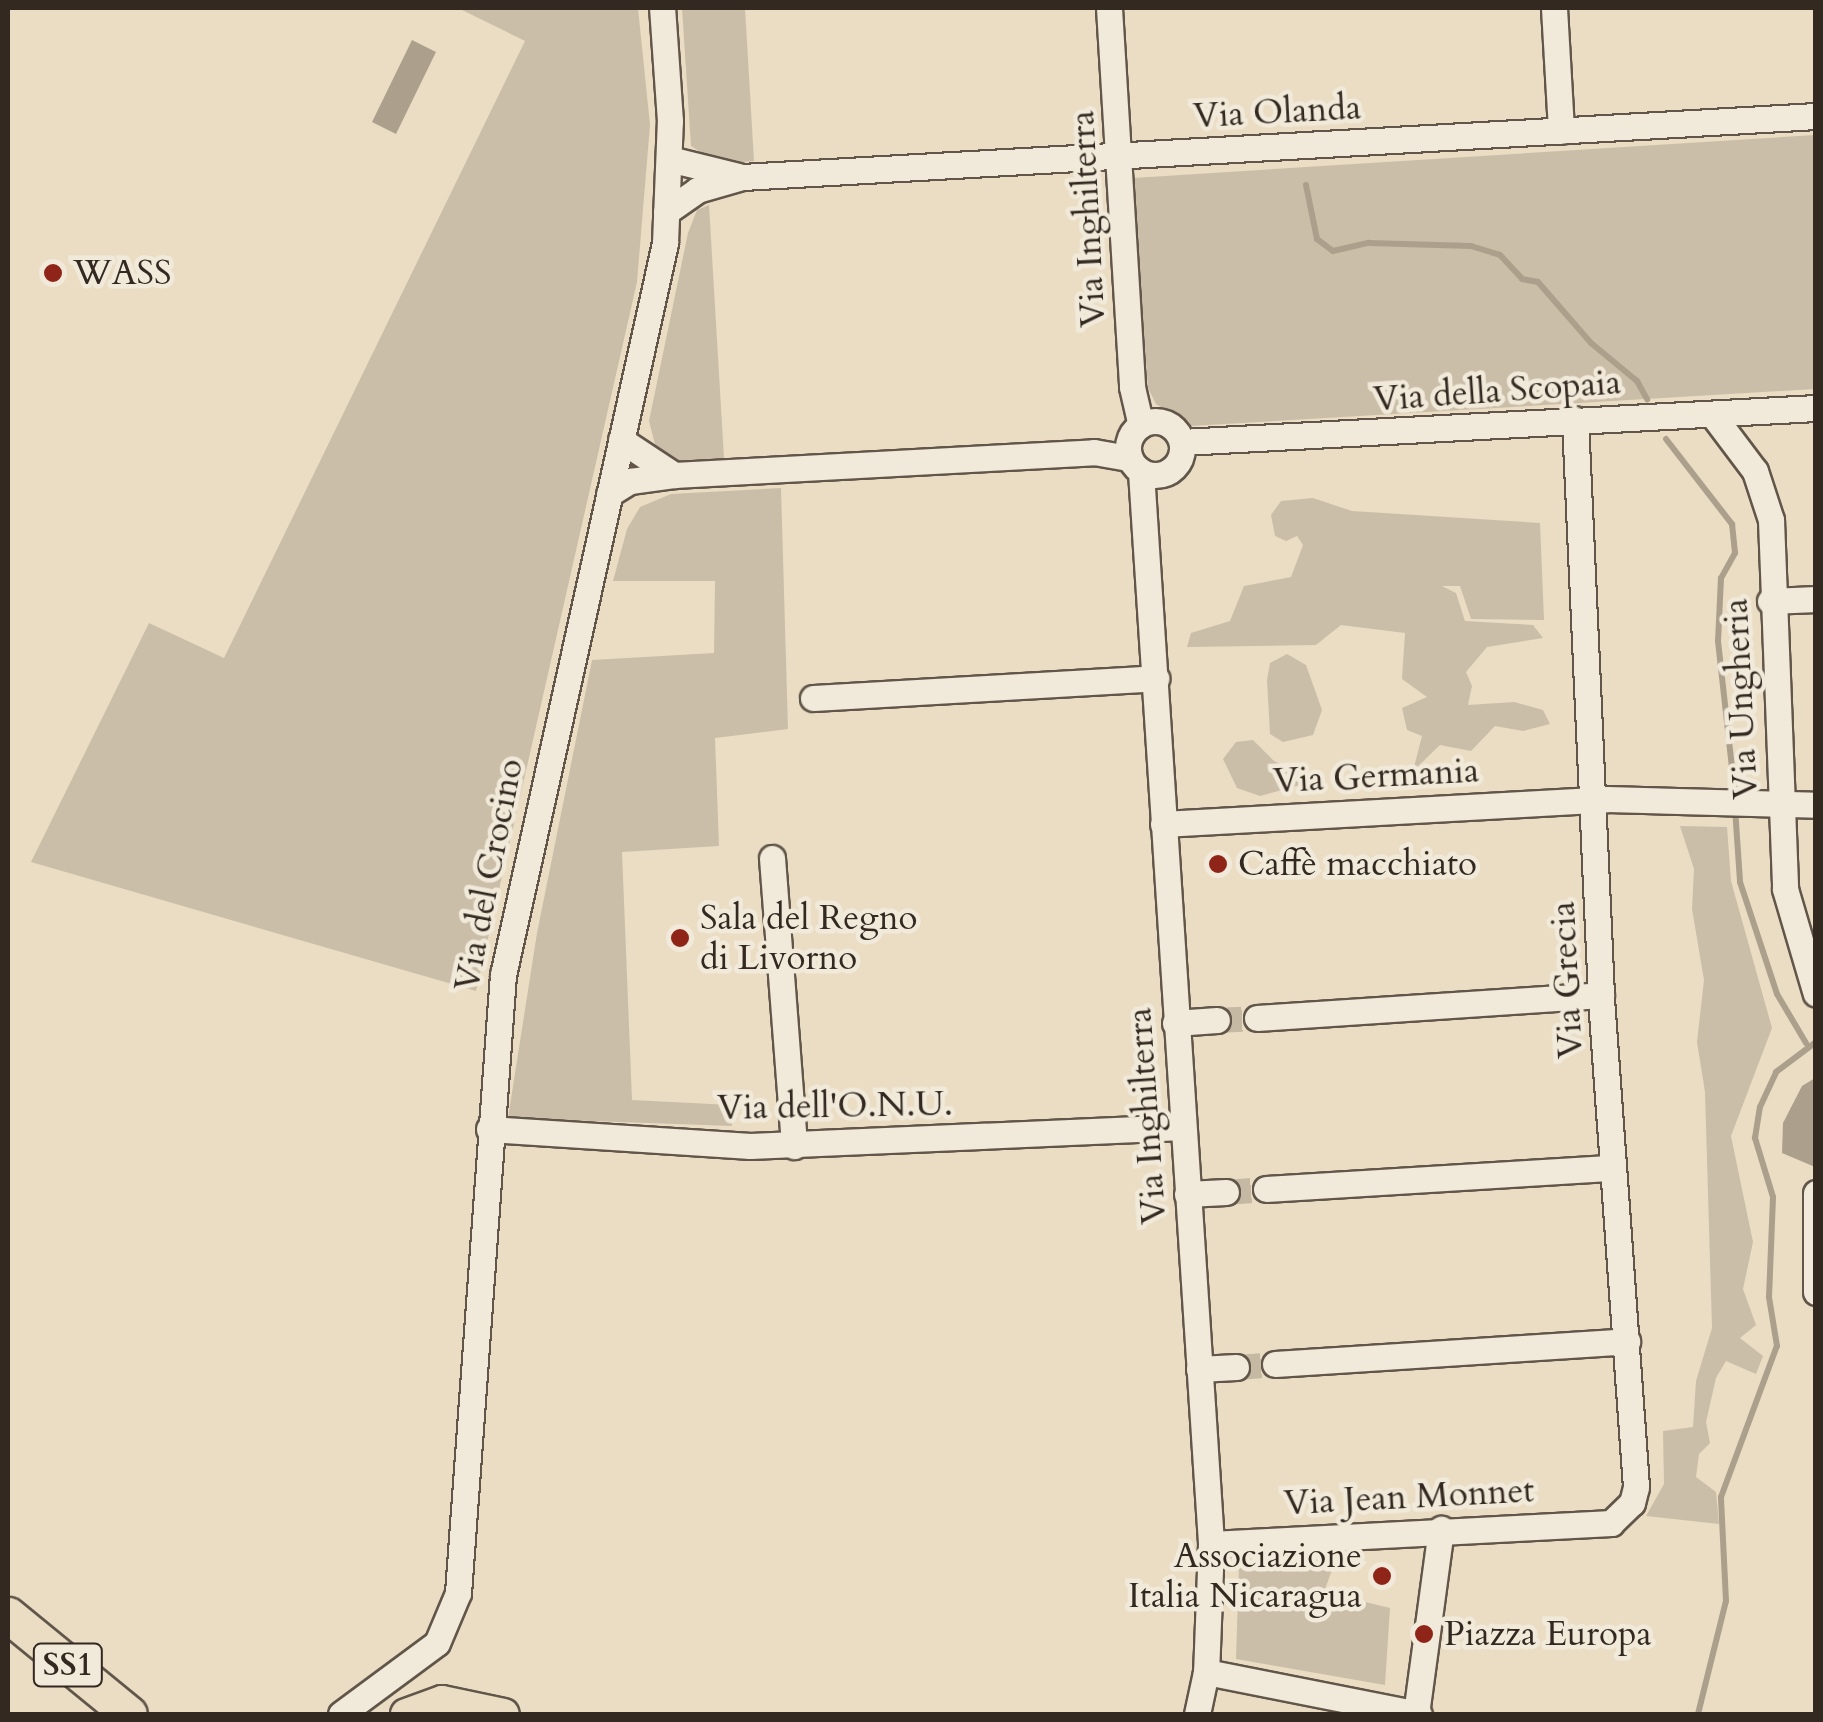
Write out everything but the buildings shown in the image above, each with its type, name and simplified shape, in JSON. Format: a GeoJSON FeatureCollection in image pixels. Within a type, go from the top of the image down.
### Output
{"type":"FeatureCollection","features":[{"type":"Feature","properties":{"kind":"highway","name":"SS1"},"geometry":{"type":"LineString","coordinates":[[8,1616],[129,1714]]}},
{"type":"Feature","properties":{"kind":"highway","name":"SS1"},"geometry":{"type":"LineString","coordinates":[[8,1646],[92,1714]]}},
{"type":"Feature","properties":{"kind":"main road"},"geometry":{"type":"LineString","coordinates":[[406,1714],[456,1701],[504,1714]]}},
{"type":"Feature","properties":{"kind":"street","name":"Via del Crocino"},"geometry":{"type":"LineString","coordinates":[[341,1714],[436,1643],[451,1619],[489,1129],[506,962],[608,494],[653,308],[670,159],[662,8]]}},
{"type":"Feature","properties":{"kind":"street","name":"Via Inghilterra"},"geometry":{"type":"LineString","coordinates":[[1109,8],[1132,380],[1153,449],[1145,511],[1211,1544],[1206,1672],[1197,1714]]}},
{"type":"Feature","properties":{"kind":"street"},"geometry":{"type":"LineString","coordinates":[[1554,8],[1562,131]]}},
{"type":"Feature","properties":{"kind":"street","name":"Via Olanda"},"geometry":{"type":"LineString","coordinates":[[666,212],[697,190],[742,177],[1816,116]]}},
{"type":"Feature","properties":{"kind":"street","name":"Via Olanda"},"geometry":{"type":"LineString","coordinates":[[670,159],[742,177]]}},
{"type":"Feature","properties":{"kind":"street","name":"Via della Scopaia"},"geometry":{"type":"LineString","coordinates":[[674,476],[1816,408]]}},
{"type":"Feature","properties":{"kind":"street","name":"Via Ungheria"},"geometry":{"type":"LineString","coordinates":[[1712,414],[1766,495],[1773,547],[1773,806],[1785,890],[1816,994]]}},
{"type":"Feature","properties":{"kind":"street","name":"Via Grecia"},"geometry":{"type":"LineString","coordinates":[[1575,420],[1601,995],[1636,1487],[1624,1516],[1611,1524]]}},
{"type":"Feature","properties":{"kind":"street"},"geometry":{"type":"LineString","coordinates":[[621,440],[674,476]]}},
{"type":"Feature","properties":{"kind":"street"},"geometry":{"type":"LineString","coordinates":[[608,494],[630,480],[674,476]]}},
{"type":"Feature","properties":{"kind":"street"},"geometry":{"type":"LineString","coordinates":[[1770,601],[1816,599]]}},
{"type":"Feature","properties":{"kind":"street"},"geometry":{"type":"LineString","coordinates":[[812,698],[1156,678]]}},
{"type":"Feature","properties":{"kind":"street","name":"Via Germania"},"geometry":{"type":"LineString","coordinates":[[1163,824],[1592,800],[1816,804]]}},
{"type":"Feature","properties":{"kind":"street"},"geometry":{"type":"LineString","coordinates":[[772,858],[794,1146]]}},
{"type":"Feature","properties":{"kind":"street"},"geometry":{"type":"LineString","coordinates":[[1257,1018],[1601,995]]}},
{"type":"Feature","properties":{"kind":"street"},"geometry":{"type":"LineString","coordinates":[[1175,1023],[1217,1020]]}},
{"type":"Feature","properties":{"kind":"street","name":"Via dell'O.N.U."},"geometry":{"type":"LineString","coordinates":[[489,1129],[794,1146],[1183,1127]]}},
{"type":"Feature","properties":{"kind":"street"},"geometry":{"type":"LineString","coordinates":[[1266,1189],[1612,1168]]}},
{"type":"Feature","properties":{"kind":"street"},"geometry":{"type":"LineString","coordinates":[[1187,1194],[1226,1192]]}},
{"type":"Feature","properties":{"kind":"street"},"geometry":{"type":"LineString","coordinates":[[1816,1192],[1816,1292]]}},
{"type":"Feature","properties":{"kind":"street"},"geometry":{"type":"LineString","coordinates":[[1275,1364],[1627,1341]]}},
{"type":"Feature","properties":{"kind":"street"},"geometry":{"type":"LineString","coordinates":[[1199,1370],[1236,1367]]}},
{"type":"Feature","properties":{"kind":"street","name":"Via Jean Monnet"},"geometry":{"type":"LineString","coordinates":[[1211,1544],[1441,1529],[1611,1524]]}},
{"type":"Feature","properties":{"kind":"street"},"geometry":{"type":"LineString","coordinates":[[1206,1672],[1417,1714],[1441,1529]]}},
{"type":"Feature","properties":{"kind":"shaded area"},"geometry":{"type":"Polygon","coordinates":[[[458,8],[638,8],[650,125],[637,282],[476,991],[31,862],[149,623],[224,658],[525,41],[458,8]]]}},
{"type":"Feature","properties":{"kind":"shaded area"},"geometry":{"type":"Polygon","coordinates":[[[682,8],[745,8],[754,161],[720,164],[691,146],[682,8]]]}},
{"type":"Feature","properties":{"kind":"shaded area"},"geometry":{"type":"Polygon","coordinates":[[[412,40],[436,52],[396,134],[372,122],[412,40]]]}},
{"type":"Feature","properties":{"kind":"shaded area"},"geometry":{"type":"Polygon","coordinates":[[[1815,135],[1815,389],[1191,426],[1156,404],[1148,388],[1133,178],[1815,135]]]}},
{"type":"Feature","properties":{"kind":"shaded area"},"geometry":{"type":"Polygon","coordinates":[[[709,205],[724,458],[681,464],[655,444],[649,421],[688,233],[697,210],[709,205]]]}},
{"type":"Feature","properties":{"kind":"shaded area"},"geometry":{"type":"Polygon","coordinates":[[[781,488],[788,729],[715,738],[719,846],[622,852],[632,1100],[731,1105],[732,1126],[508,1118],[537,933],[592,660],[714,653],[715,581],[613,581],[627,529],[640,507],[671,494],[781,488]]]}},
{"type":"Feature","properties":{"kind":"shaded area"},"geometry":{"type":"Polygon","coordinates":[[[1313,498],[1352,511],[1540,523],[1544,620],[1471,619],[1460,586],[1442,586],[1456,593],[1465,621],[1533,625],[1543,638],[1487,647],[1466,672],[1472,686],[1468,705],[1514,702],[1543,710],[1550,724],[1523,731],[1495,726],[1471,751],[1440,745],[1413,771],[1422,736],[1407,730],[1402,708],[1427,697],[1402,679],[1405,633],[1341,625],[1316,645],[1187,647],[1191,633],[1230,621],[1244,586],[1291,577],[1303,545],[1297,536],[1286,541],[1275,536],[1271,515],[1281,501],[1313,498]]]}},
{"type":"Feature","properties":{"kind":"shaded area"},"geometry":{"type":"Polygon","coordinates":[[[1287,654],[1306,665],[1322,710],[1313,735],[1283,742],[1270,734],[1267,680],[1270,663],[1287,654]]]}},
{"type":"Feature","properties":{"kind":"shaded area"},"geometry":{"type":"Polygon","coordinates":[[[1253,740],[1274,761],[1299,773],[1300,785],[1260,796],[1237,788],[1223,759],[1236,742],[1253,740]]]}},
{"type":"Feature","properties":{"kind":"shaded area"},"geometry":{"type":"Polygon","coordinates":[[[1680,826],[1727,827],[1731,881],[1772,1028],[1731,1136],[1753,1242],[1743,1289],[1756,1325],[1740,1338],[1763,1356],[1756,1374],[1726,1361],[1716,1378],[1706,1422],[1710,1443],[1699,1454],[1696,1477],[1716,1492],[1719,1524],[1646,1516],[1664,1484],[1663,1431],[1693,1427],[1696,1381],[1712,1328],[1705,1092],[1697,1042],[1704,980],[1692,909],[1694,869],[1680,826]]]}},
{"type":"Feature","properties":{"kind":"shaded area"},"geometry":{"type":"Polygon","coordinates":[[[1815,1078],[1816,1167],[1782,1153],[1783,1123],[1802,1086],[1815,1078]]]}},
{"type":"Feature","properties":{"kind":"shaded area"},"geometry":{"type":"Polygon","coordinates":[[[1336,1559],[1324,1592],[1390,1608],[1385,1685],[1236,1659],[1239,1566],[1336,1559]]]}},
{"type":"Feature","properties":{"kind":"waterway"},"geometry":{"type":"LineString","coordinates":[[1306,185],[1317,239],[1333,251],[1369,243],[1471,246],[1500,255],[1522,279],[1538,282],[1591,343],[1637,381],[1647,399]]}},
{"type":"Feature","properties":{"kind":"waterway"},"geometry":{"type":"LineString","coordinates":[[1666,439],[1732,524],[1735,553],[1721,578],[1718,641],[1735,796]]}},
{"type":"Feature","properties":{"kind":"waterway"},"geometry":{"type":"LineString","coordinates":[[1735,808],[1740,882],[1777,994],[1806,1043]]}},
{"type":"Feature","properties":{"kind":"waterway"},"geometry":{"type":"LineString","coordinates":[[1698,1714],[1726,1601],[1721,1497],[1777,1346],[1769,1297],[1773,1197],[1755,1138],[1760,1107],[1776,1072],[1816,1042]]}},
{"type":"Feature","properties":{"kind":"tunnel"},"geometry":{"type":"LineString","coordinates":[[1217,1020],[1257,1018]]}},
{"type":"Feature","properties":{"kind":"tunnel"},"geometry":{"type":"LineString","coordinates":[[1226,1192],[1266,1189]]}},
{"type":"Feature","properties":{"kind":"tunnel"},"geometry":{"type":"LineString","coordinates":[[1236,1367],[1275,1364]]}},
{"type":"Feature","properties":{"kind":"place","name":"WASS"},"geometry":{"type":"Point","coordinates":[53,273]}},
{"type":"Feature","properties":{"kind":"place","name":"Caffè macchiato"},"geometry":{"type":"Point","coordinates":[1218,864]}},
{"type":"Feature","properties":{"kind":"place","name":"Sala del Regno di Livorno"},"geometry":{"type":"Point","coordinates":[680,938]}},
{"type":"Feature","properties":{"kind":"place","name":"Associazione Italia Nicaragua"},"geometry":{"type":"Point","coordinates":[1382,1576]}},
{"type":"Feature","properties":{"kind":"place","name":"Piazza Europa"},"geometry":{"type":"Point","coordinates":[1424,1634]}}]}
